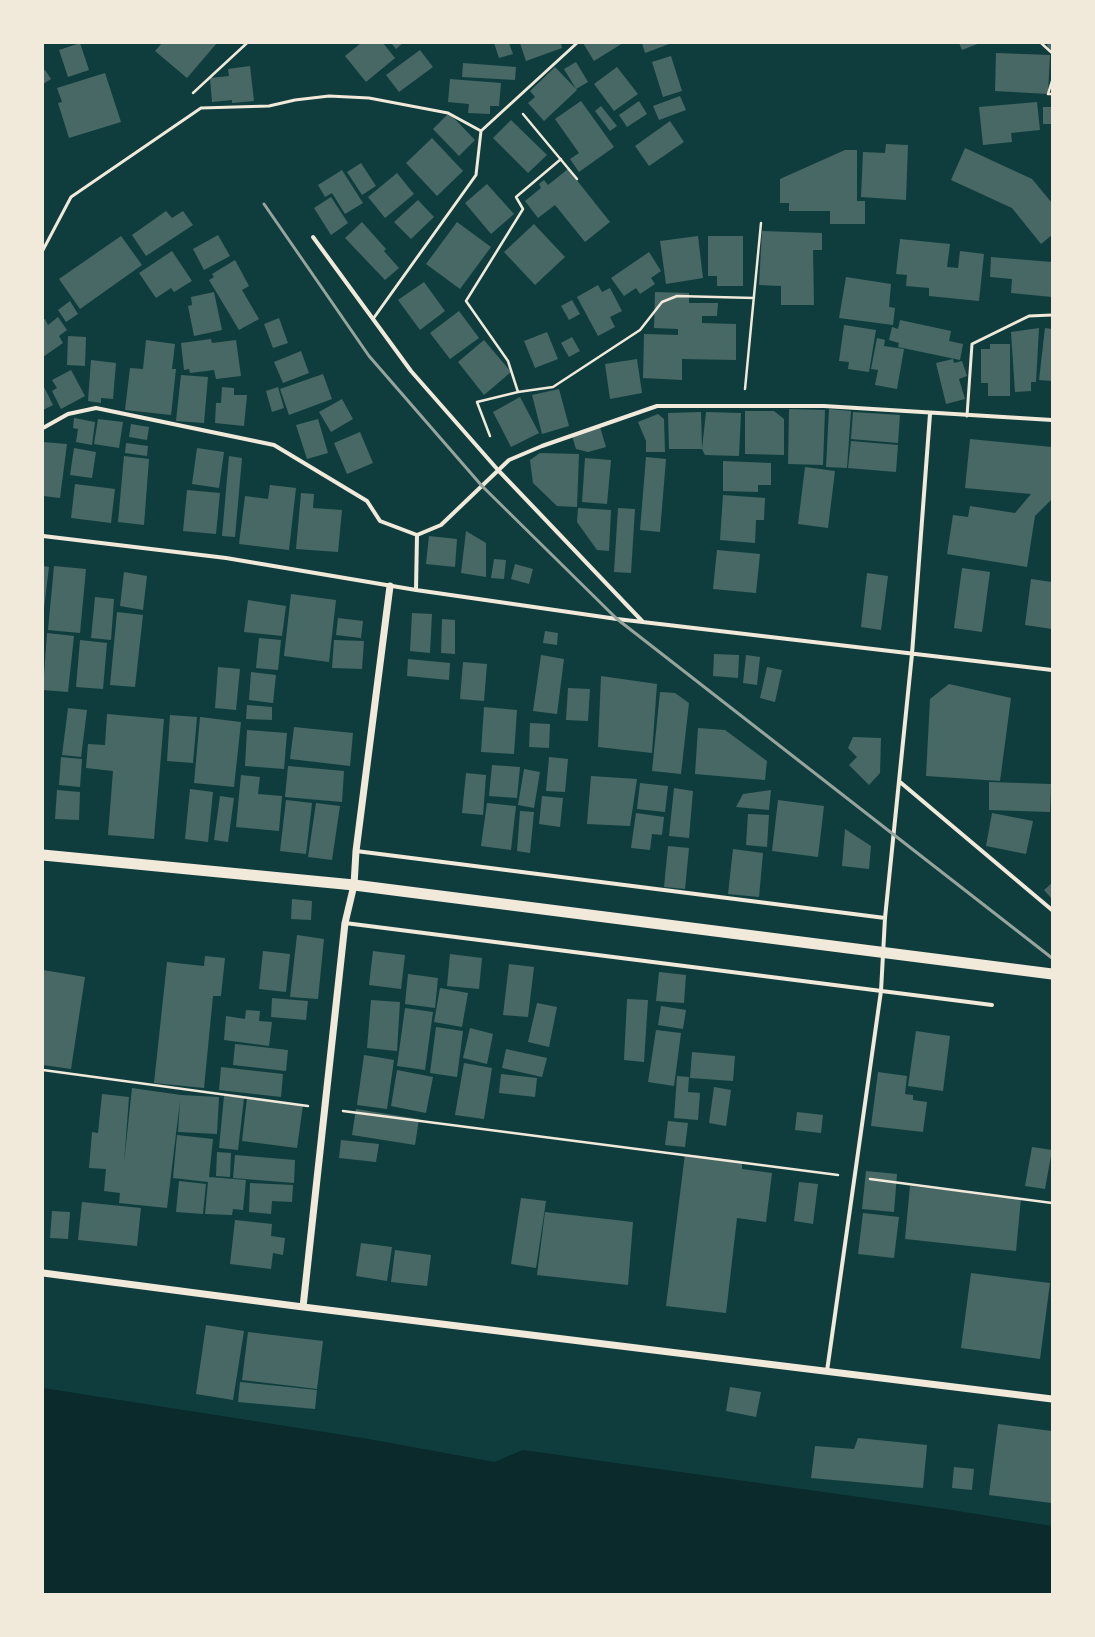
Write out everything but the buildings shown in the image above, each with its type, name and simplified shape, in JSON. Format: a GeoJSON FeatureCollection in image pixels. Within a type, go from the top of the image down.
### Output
{"type":"FeatureCollection","features":[{"type":"Feature","properties":{"kind":"highway"},"geometry":{"type":"LineString","coordinates":[[43,855],[354,885],[1052,974]]}},
{"type":"Feature","properties":{"kind":"street"},"geometry":{"type":"LineString","coordinates":[[313,237],[411,372],[498,470],[643,622]]}},
{"type":"Feature","properties":{"kind":"street"},"geometry":{"type":"LineString","coordinates":[[43,428],[68,414],[96,408],[274,445],[367,501],[380,521],[417,535],[441,524],[509,460],[542,446],[657,406],[743,408],[824,406],[930,414],[1052,420]]}},
{"type":"Feature","properties":{"kind":"street"},"geometry":{"type":"LineString","coordinates":[[827,1371],[881,991],[885,918],[912,654],[930,414]]}},
{"type":"Feature","properties":{"kind":"street"},"geometry":{"type":"LineString","coordinates":[[416,590],[417,535]]}},
{"type":"Feature","properties":{"kind":"street"},"geometry":{"type":"LineString","coordinates":[[43,536],[226,558],[416,590],[643,622],[1052,670]]}},
{"type":"Feature","properties":{"kind":"street"},"geometry":{"type":"LineString","coordinates":[[303,1307],[345,923],[354,885],[356,851],[390,586]]}},
{"type":"Feature","properties":{"kind":"street"},"geometry":{"type":"LineString","coordinates":[[900,782],[1052,910]]}},
{"type":"Feature","properties":{"kind":"street"},"geometry":{"type":"LineString","coordinates":[[356,851],[885,918]]}},
{"type":"Feature","properties":{"kind":"street"},"geometry":{"type":"LineString","coordinates":[[345,923],[992,1005]]}},
{"type":"Feature","properties":{"kind":"street"},"geometry":{"type":"LineString","coordinates":[[43,1273],[303,1307],[1052,1399]]}},
{"type":"Feature","properties":{"kind":"lane"},"geometry":{"type":"LineString","coordinates":[[373,319],[476,175],[481,131],[577,43]]}},
{"type":"Feature","properties":{"kind":"lane"},"geometry":{"type":"LineString","coordinates":[[43,250],[71,197],[201,108],[269,106],[295,100],[329,96],[369,98],[448,112],[481,131]]}},
{"type":"Feature","properties":{"kind":"lane"},"geometry":{"type":"LineString","coordinates":[[968,416],[972,344],[1029,316],[1052,315]]}},
{"type":"Feature","properties":{"kind":"path"},"geometry":{"type":"LineString","coordinates":[[192,115],[189,97],[247,43]]}},
{"type":"Feature","properties":{"kind":"path"},"geometry":{"type":"LineString","coordinates":[[1041,43],[1052,53]]}},
{"type":"Feature","properties":{"kind":"path"},"geometry":{"type":"LineString","coordinates":[[1052,81],[1048,94],[1052,94]]}},
{"type":"Feature","properties":{"kind":"path"},"geometry":{"type":"LineString","coordinates":[[513,101],[577,180]]}},
{"type":"Feature","properties":{"kind":"path"},"geometry":{"type":"LineString","coordinates":[[518,392],[508,361],[466,301],[523,209],[516,198],[560,159]]}},
{"type":"Feature","properties":{"kind":"path"},"geometry":{"type":"LineString","coordinates":[[743,408],[761,222]]}},
{"type":"Feature","properties":{"kind":"path"},"geometry":{"type":"LineString","coordinates":[[478,448],[491,435],[477,402],[518,392],[554,387],[640,330],[662,302],[677,296],[754,298]]}},
{"type":"Feature","properties":{"kind":"path"},"geometry":{"type":"LineString","coordinates":[[43,1070],[1052,1203]]}},
{"type":"Feature","properties":{"kind":"water"},"geometry":{"type":"Polygon","coordinates":[[[43,1388],[369,1439],[494,1462],[523,1450],[945,1509],[1052,1526],[1052,1594],[43,1594],[43,1388]]]}},
{"type":"Feature","properties":{"kind":"railway"},"geometry":{"type":"LineString","coordinates":[[264,204],[369,356],[482,486],[617,619],[1052,958]]}}]}
